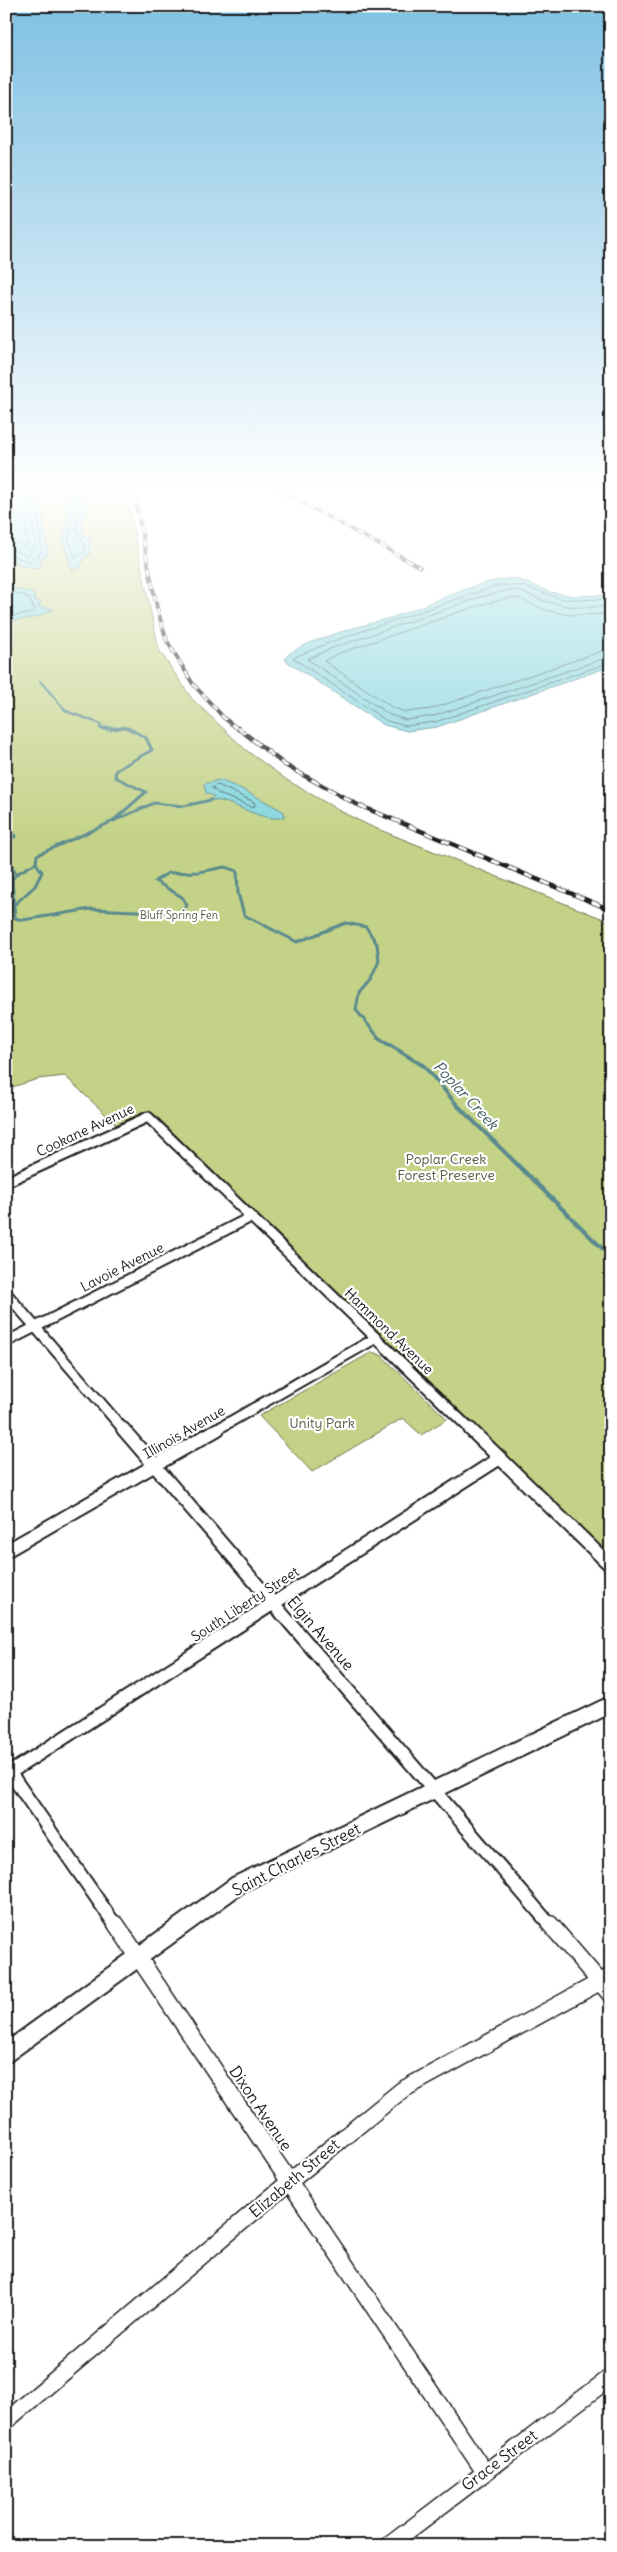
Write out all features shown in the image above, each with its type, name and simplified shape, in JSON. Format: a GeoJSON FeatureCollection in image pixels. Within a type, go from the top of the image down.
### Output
{"type":"FeatureCollection","features":[{"type":"Feature","properties":{"kind":"main road","name":"Saint Charles Street"},"geometry":{"type":"LineString","coordinates":[[6,2054],[239,1884],[435,1791],[611,1704]]}},
{"type":"Feature","properties":{"kind":"street","name":"Cookane Avenue"},"geometry":{"type":"LineString","coordinates":[[6,1182],[148,1117]]}},
{"type":"Feature","properties":{"kind":"street","name":"Hammond Avenue"},"geometry":{"type":"LineString","coordinates":[[148,1117],[611,1566]]}},
{"type":"Feature","properties":{"kind":"street","name":"Lavoie Avenue"},"geometry":{"type":"LineString","coordinates":[[6,1342],[251,1217]]}},
{"type":"Feature","properties":{"kind":"street","name":"Elgin Avenue"},"geometry":{"type":"LineString","coordinates":[[6,1293],[435,1791],[605,1979],[611,1995]]}},
{"type":"Feature","properties":{"kind":"street","name":"Illinois Avenue"},"geometry":{"type":"LineString","coordinates":[[6,1551],[376,1338]]}},
{"type":"Feature","properties":{"kind":"street","name":"South Liberty Street"},"geometry":{"type":"LineString","coordinates":[[8,1771],[275,1604],[500,1458]]}},
{"type":"Feature","properties":{"kind":"street","name":"Dixon Avenue"},"geometry":{"type":"LineString","coordinates":[[8,1771],[139,1958],[484,2471]]}},
{"type":"Feature","properties":{"kind":"street","name":"Elizabeth Street"},"geometry":{"type":"LineString","coordinates":[[6,2421],[289,2182],[402,2090],[605,1979]]}},
{"type":"Feature","properties":{"kind":"street","name":"Grace Street"},"geometry":{"type":"LineString","coordinates":[[388,2546],[611,2376]]}},
{"type":"Feature","properties":{"kind":"green space"},"geometry":{"type":"Polygon","coordinates":[[[6,604],[149,604],[159,650],[192,699],[246,750],[287,780],[370,826],[611,922],[611,1557],[154,1114],[121,1129],[65,1076],[38,1079],[6,1089],[6,604]]]}},
{"type":"Feature","properties":{"kind":"green space","name":"Unity Park"},"geometry":{"type":"Polygon","coordinates":[[[372,1352],[381,1355],[447,1419],[421,1435],[403,1418],[312,1472],[259,1416],[372,1352]]]}},
{"type":"Feature","properties":{"kind":"water"},"geometry":{"type":"Polygon","coordinates":[[[6,604],[40,604],[38,607],[54,609],[37,617],[6,622],[6,604]]]}},
{"type":"Feature","properties":{"kind":"water"},"geometry":{"type":"Polygon","coordinates":[[[426,604],[611,604],[611,666],[437,727],[407,731],[384,725],[286,661],[285,658],[304,645],[393,617],[426,604]]]}},
{"type":"Feature","properties":{"kind":"water"},"geometry":{"type":"Polygon","coordinates":[[[219,780],[240,788],[283,811],[285,816],[269,818],[229,803],[211,800],[214,796],[206,793],[204,784],[219,780]]]}},
{"type":"Feature","properties":{"kind":"waterway"},"geometry":{"type":"LineString","coordinates":[[40,681],[66,711],[101,724],[100,728],[107,730]]}},
{"type":"Feature","properties":{"kind":"waterway"},"geometry":{"type":"LineString","coordinates":[[110,730],[125,727],[131,730]]}},
{"type":"Feature","properties":{"kind":"waterway"},"geometry":{"type":"LineString","coordinates":[[102,728],[117,728]]}},
{"type":"Feature","properties":{"kind":"waterway"},"geometry":{"type":"LineString","coordinates":[[114,820],[146,792],[115,777],[116,770],[152,750],[146,738],[128,728]]}},
{"type":"Feature","properties":{"kind":"waterway"},"geometry":{"type":"LineString","coordinates":[[36,863],[37,855],[154,803],[184,806],[211,800]]}},
{"type":"Feature","properties":{"kind":"waterway"},"geometry":{"type":"LineString","coordinates":[[6,828],[16,836],[6,842]]}},
{"type":"Feature","properties":{"kind":"waterway","name":"Poplar Creek"},"geometry":{"type":"LineString","coordinates":[[6,855],[16,874]]}},
{"type":"Feature","properties":{"kind":"waterway","name":"Poplar Creek"},"geometry":{"type":"LineString","coordinates":[[14,905],[35,886],[42,872],[36,863]]}},
{"type":"Feature","properties":{"kind":"waterway"},"geometry":{"type":"LineString","coordinates":[[16,874],[36,863]]}},
{"type":"Feature","properties":{"kind":"waterway","name":"Poplar Creek"},"geometry":{"type":"LineString","coordinates":[[16,874],[12,880],[15,918],[23,920],[91,909],[181,913],[187,905],[182,897],[155,881],[168,873],[199,872],[225,867],[237,871],[238,893],[244,915],[297,942],[346,923],[366,927],[377,944],[379,961],[371,979],[359,993],[356,1010],[380,1039]]}},
{"type":"Feature","properties":{"kind":"waterway","name":"Poplar Creek"},"geometry":{"type":"LineString","coordinates":[[378,1038],[424,1066],[458,1106],[611,1257]]}},
{"type":"Feature","properties":{"kind":"railway"},"geometry":{"type":"LineString","coordinates":[[156,604],[167,641],[193,684],[224,718],[239,730]]}},
{"type":"Feature","properties":{"kind":"railway"},"geometry":{"type":"LineString","coordinates":[[238,728],[285,765],[356,804],[611,910]]}},
{"type":"Feature","properties":{"kind":"park label","name":"Bluff Spring Fen"},"geometry":{"type":"Point","coordinates":[179,915]}},
{"type":"Feature","properties":{"kind":"park label","name":"Poplar Creek Forest Preserve"},"geometry":{"type":"Point","coordinates":[446,1168]}}]}
